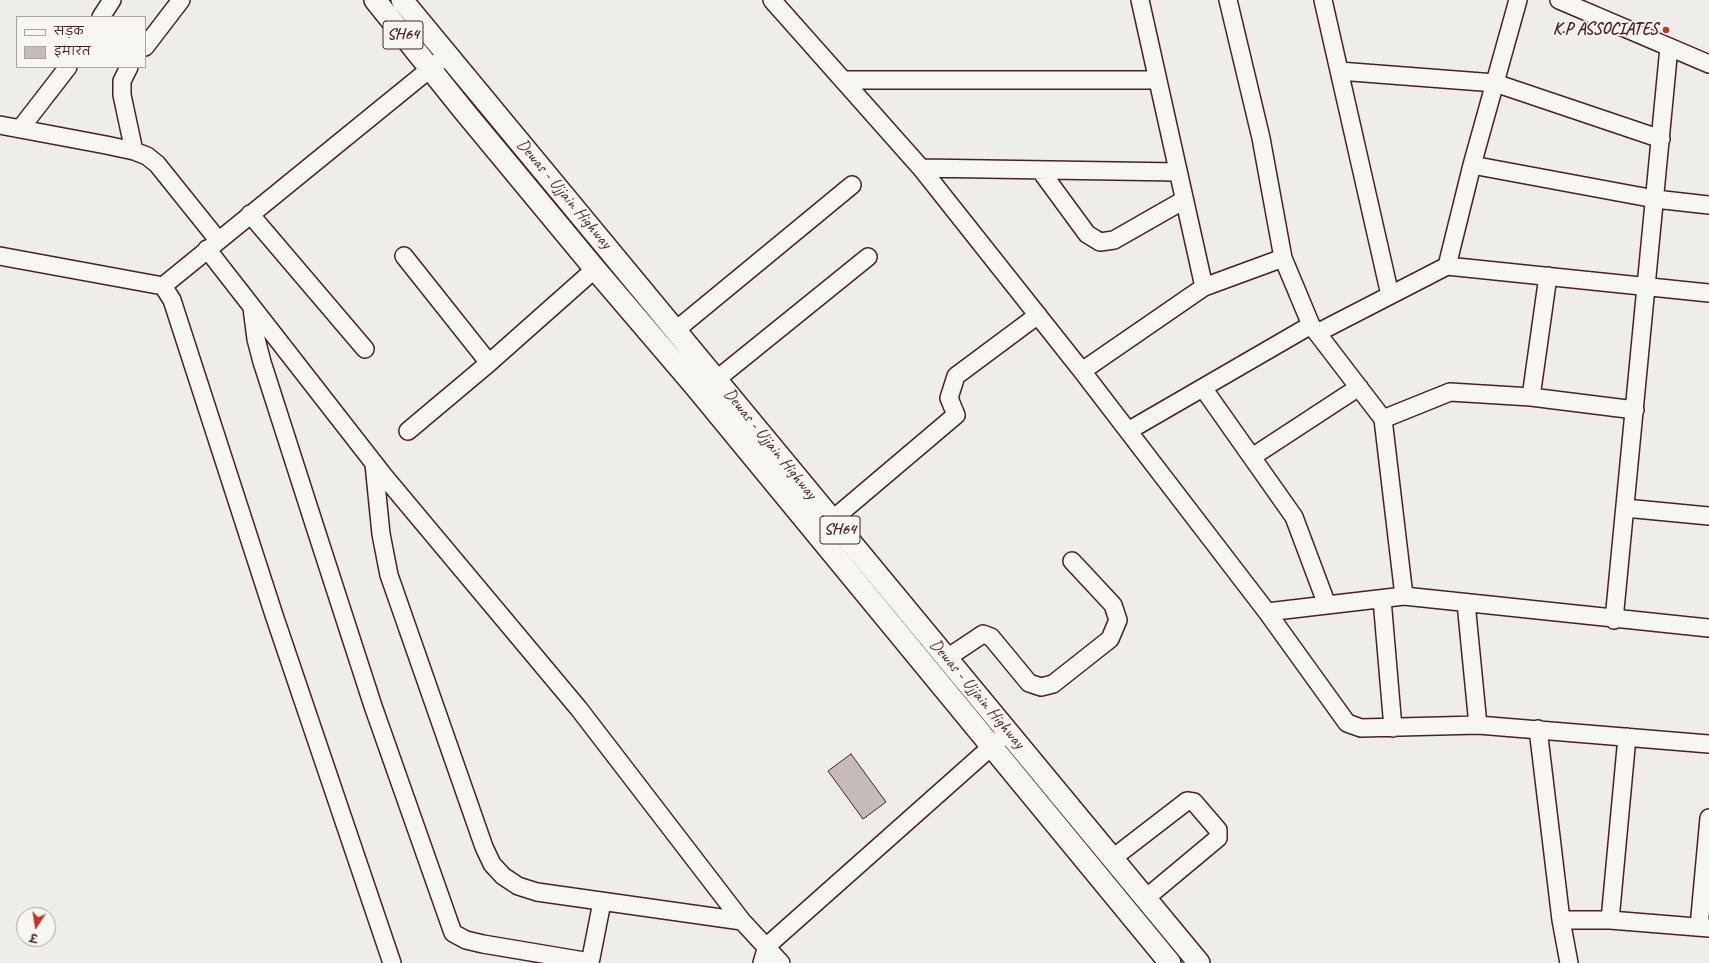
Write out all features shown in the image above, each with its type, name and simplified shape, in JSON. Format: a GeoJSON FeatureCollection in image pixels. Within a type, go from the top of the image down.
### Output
{"type":"FeatureCollection","features":[{"type":"Feature","properties":{"kind":"main road","name":"Dewas - Ujjain Highway"},"geometry":{"type":"LineString","coordinates":[[375,0],[430,70],[595,270],[694,385],[1170,963]]}},
{"type":"Feature","properties":{"kind":"main road","name":"Dewas - Ujjain Highway"},"geometry":{"type":"LineString","coordinates":[[402,0],[717,379],[946,658],[1008,730],[1199,963]]}},
{"type":"Feature","properties":{"kind":"street"},"geometry":{"type":"LineString","coordinates":[[102,16],[112,0]]}},
{"type":"Feature","properties":{"kind":"street"},"geometry":{"type":"LineString","coordinates":[[146,46],[181,0]]}},
{"type":"Feature","properties":{"kind":"street"},"geometry":{"type":"LineString","coordinates":[[772,0],[921,168],[1038,315],[1267,612],[1347,723],[1361,728],[1478,724],[1709,744]]}},
{"type":"Feature","properties":{"kind":"street"},"geometry":{"type":"LineString","coordinates":[[1140,0],[1204,287]]}},
{"type":"Feature","properties":{"kind":"street"},"geometry":{"type":"LineString","coordinates":[[1228,0],[1261,138],[1283,258],[1314,329],[1359,387],[1382,420],[1404,596]]}},
{"type":"Feature","properties":{"kind":"street"},"geometry":{"type":"LineString","coordinates":[[1323,0],[1390,294]]}},
{"type":"Feature","properties":{"kind":"street"},"geometry":{"type":"LineString","coordinates":[[1447,266],[1472,164],[1518,0]]}},
{"type":"Feature","properties":{"kind":"street"},"geometry":{"type":"LineString","coordinates":[[1559,0],[1709,64]]}},
{"type":"Feature","properties":{"kind":"street"},"geometry":{"type":"LineString","coordinates":[[1614,620],[1656,199],[1669,47]]}},
{"type":"Feature","properties":{"kind":"street"},"geometry":{"type":"LineString","coordinates":[[163,286],[447,56]]}},
{"type":"Feature","properties":{"kind":"street"},"geometry":{"type":"LineString","coordinates":[[20,129],[67,68]]}},
{"type":"Feature","properties":{"kind":"street"},"geometry":{"type":"LineString","coordinates":[[129,68],[122,81],[122,94],[134,151]]}},
{"type":"Feature","properties":{"kind":"street"},"geometry":{"type":"LineString","coordinates":[[1339,71],[1495,83],[1661,139]]}},
{"type":"Feature","properties":{"kind":"street"},"geometry":{"type":"LineString","coordinates":[[844,80],[1158,80]]}},
{"type":"Feature","properties":{"kind":"street"},"geometry":{"type":"LineString","coordinates":[[0,125],[134,151],[148,156],[157,164],[213,245],[252,308],[374,464],[579,709],[742,921],[767,946],[781,963]]}},
{"type":"Feature","properties":{"kind":"street"},"geometry":{"type":"LineString","coordinates":[[1472,164],[1656,199],[1709,205]]}},
{"type":"Feature","properties":{"kind":"street"},"geometry":{"type":"LineString","coordinates":[[921,168],[1178,172]]}},
{"type":"Feature","properties":{"kind":"street"},"geometry":{"type":"LineString","coordinates":[[1040,170],[1087,234],[1100,242],[1114,240],[1184,200]]}},
{"type":"Feature","properties":{"kind":"street"},"geometry":{"type":"LineString","coordinates":[[676,330],[852,185]]}},
{"type":"Feature","properties":{"kind":"street"},"geometry":{"type":"LineString","coordinates":[[250,214],[365,350]]}},
{"type":"Feature","properties":{"kind":"street"},"geometry":{"type":"LineString","coordinates":[[0,256],[163,286],[172,300],[274,615],[392,963]]}},
{"type":"Feature","properties":{"kind":"street"},"geometry":{"type":"LineString","coordinates":[[404,256],[489,363]]}},
{"type":"Feature","properties":{"kind":"street"},"geometry":{"type":"LineString","coordinates":[[717,379],[868,257]]}},
{"type":"Feature","properties":{"kind":"street"},"geometry":{"type":"LineString","coordinates":[[1082,372],[1204,287],[1283,258]]}},
{"type":"Feature","properties":{"kind":"street"},"geometry":{"type":"LineString","coordinates":[[1128,431],[1203,388],[1314,329],[1447,266],[1709,293]]}},
{"type":"Feature","properties":{"kind":"street"},"geometry":{"type":"LineString","coordinates":[[408,431],[489,363],[595,270]]}},
{"type":"Feature","properties":{"kind":"street"},"geometry":{"type":"LineString","coordinates":[[1531,397],[1548,276]]}},
{"type":"Feature","properties":{"kind":"street"},"geometry":{"type":"LineString","coordinates":[[252,308],[256,339],[262,362],[371,698],[450,926],[454,933],[466,940],[590,963],[602,902]]}},
{"type":"Feature","properties":{"kind":"street"},"geometry":{"type":"LineString","coordinates":[[832,520],[956,415],[948,398],[956,376],[1038,315]]}},
{"type":"Feature","properties":{"kind":"street"},"geometry":{"type":"LineString","coordinates":[[1252,457],[1359,387]]}},
{"type":"Feature","properties":{"kind":"street"},"geometry":{"type":"LineString","coordinates":[[1203,388],[1294,517],[1328,605]]}},
{"type":"Feature","properties":{"kind":"street"},"geometry":{"type":"LineString","coordinates":[[1382,420],[1450,392],[1531,397],[1635,410]]}},
{"type":"Feature","properties":{"kind":"street"},"geometry":{"type":"LineString","coordinates":[[374,464],[381,534],[389,575],[484,847],[492,864],[503,876],[518,886],[537,892],[742,921]]}},
{"type":"Feature","properties":{"kind":"street"},"geometry":{"type":"LineString","coordinates":[[1625,508],[1709,516]]}},
{"type":"Feature","properties":{"kind":"street"},"geometry":{"type":"LineString","coordinates":[[946,658],[983,634],[991,636],[1029,683],[1041,687],[1053,684],[1110,639],[1118,620],[1113,605],[1072,561]]}},
{"type":"Feature","properties":{"kind":"street"},"geometry":{"type":"LineString","coordinates":[[1267,612],[1404,596],[1614,620],[1709,628]]}},
{"type":"Feature","properties":{"kind":"street"},"geometry":{"type":"LineString","coordinates":[[1382,599],[1393,728]]}},
{"type":"Feature","properties":{"kind":"street"},"geometry":{"type":"LineString","coordinates":[[1466,603],[1478,724]]}},
{"type":"Feature","properties":{"kind":"street"},"geometry":{"type":"LineString","coordinates":[[1538,729],[1561,920],[1569,963]]}},
{"type":"Feature","properties":{"kind":"street"},"geometry":{"type":"LineString","coordinates":[[762,963],[767,946],[992,746],[1008,730]]}},
{"type":"Feature","properties":{"kind":"street"},"geometry":{"type":"LineString","coordinates":[[1610,920],[1627,737]]}},
{"type":"Feature","properties":{"kind":"street"},"geometry":{"type":"LineString","coordinates":[[1113,858],[1187,801],[1194,802],[1218,830],[1218,838],[1146,898]]}},
{"type":"Feature","properties":{"kind":"street"},"geometry":{"type":"LineString","coordinates":[[1561,920],[1610,920],[1704,928],[1709,818]]}},
{"type":"Feature","properties":{"kind":"building"},"geometry":{"type":"Polygon","coordinates":[[[851,754],[886,802],[863,819],[828,771],[851,754]]]}},
{"type":"Feature","properties":{"kind":"place","name":"K.P ASSOCIATES"},"geometry":{"type":"Point","coordinates":[1666,30]}}]}
